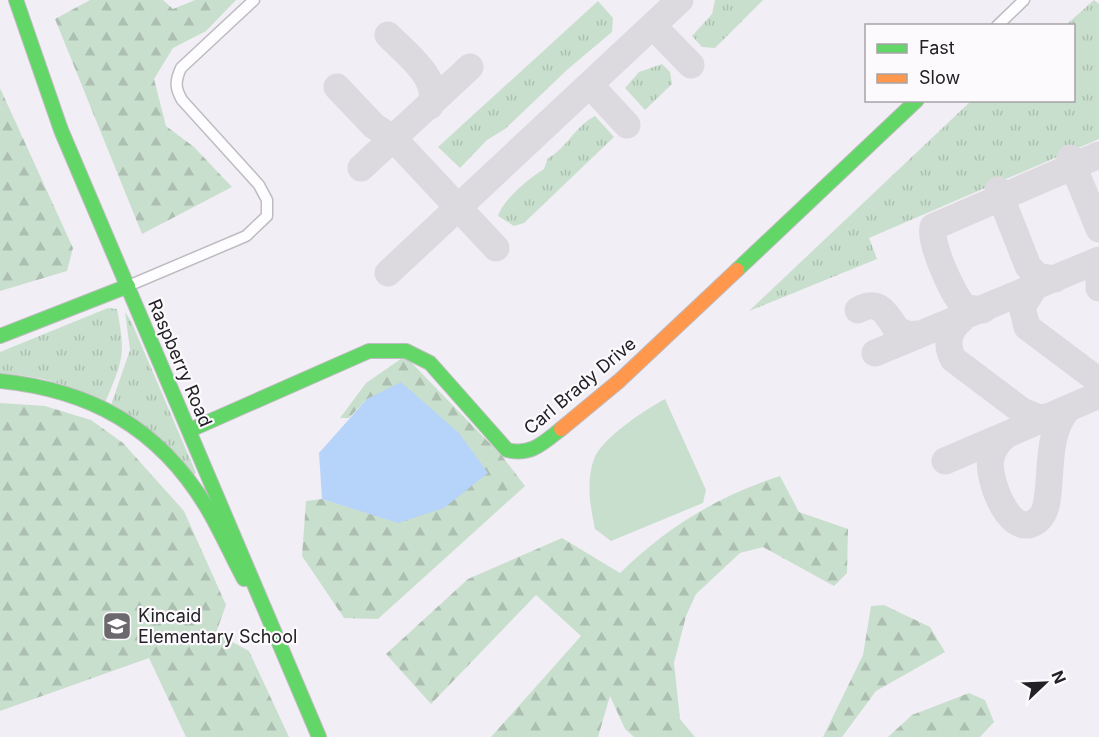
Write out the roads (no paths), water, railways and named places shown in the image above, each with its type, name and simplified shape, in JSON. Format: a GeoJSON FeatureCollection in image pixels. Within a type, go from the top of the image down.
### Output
{"type":"FeatureCollection","features":[{"type":"Feature","properties":{"kind":"street","name":"Raspberry Road"},"geometry":{"type":"LineString","coordinates":[[16,0],[62,130],[319,737]]}},
{"type":"Feature","properties":{"kind":"street"},"geometry":{"type":"LineString","coordinates":[[0,336],[128,286],[246,236],[267,216],[267,200],[259,185],[182,100],[176,89],[176,79],[181,68],[254,0]]}},
{"type":"Feature","properties":{"kind":"street"},"geometry":{"type":"LineString","coordinates":[[999,24],[1024,0]]}},
{"type":"Feature","properties":{"kind":"street","name":"Carl Brady Drive"},"geometry":{"type":"LineString","coordinates":[[190,430],[369,351],[406,351],[430,363],[507,450],[519,453],[535,450],[619,381],[915,102]]}},
{"type":"Feature","properties":{"kind":"street"},"geometry":{"type":"LineString","coordinates":[[0,381],[64,391],[90,402],[131,424],[167,456],[206,505],[280,645]]}},
{"type":"Feature","properties":{"kind":"water"},"geometry":{"type":"Polygon","coordinates":[[[401,382],[459,433],[488,473],[444,508],[398,523],[322,499],[319,453],[367,399],[401,382]]]}},
{"type":"Feature","properties":{"kind":"place","name":"Kincaid Elementary School"},"geometry":{"type":"Point","coordinates":[117,626]}}]}
